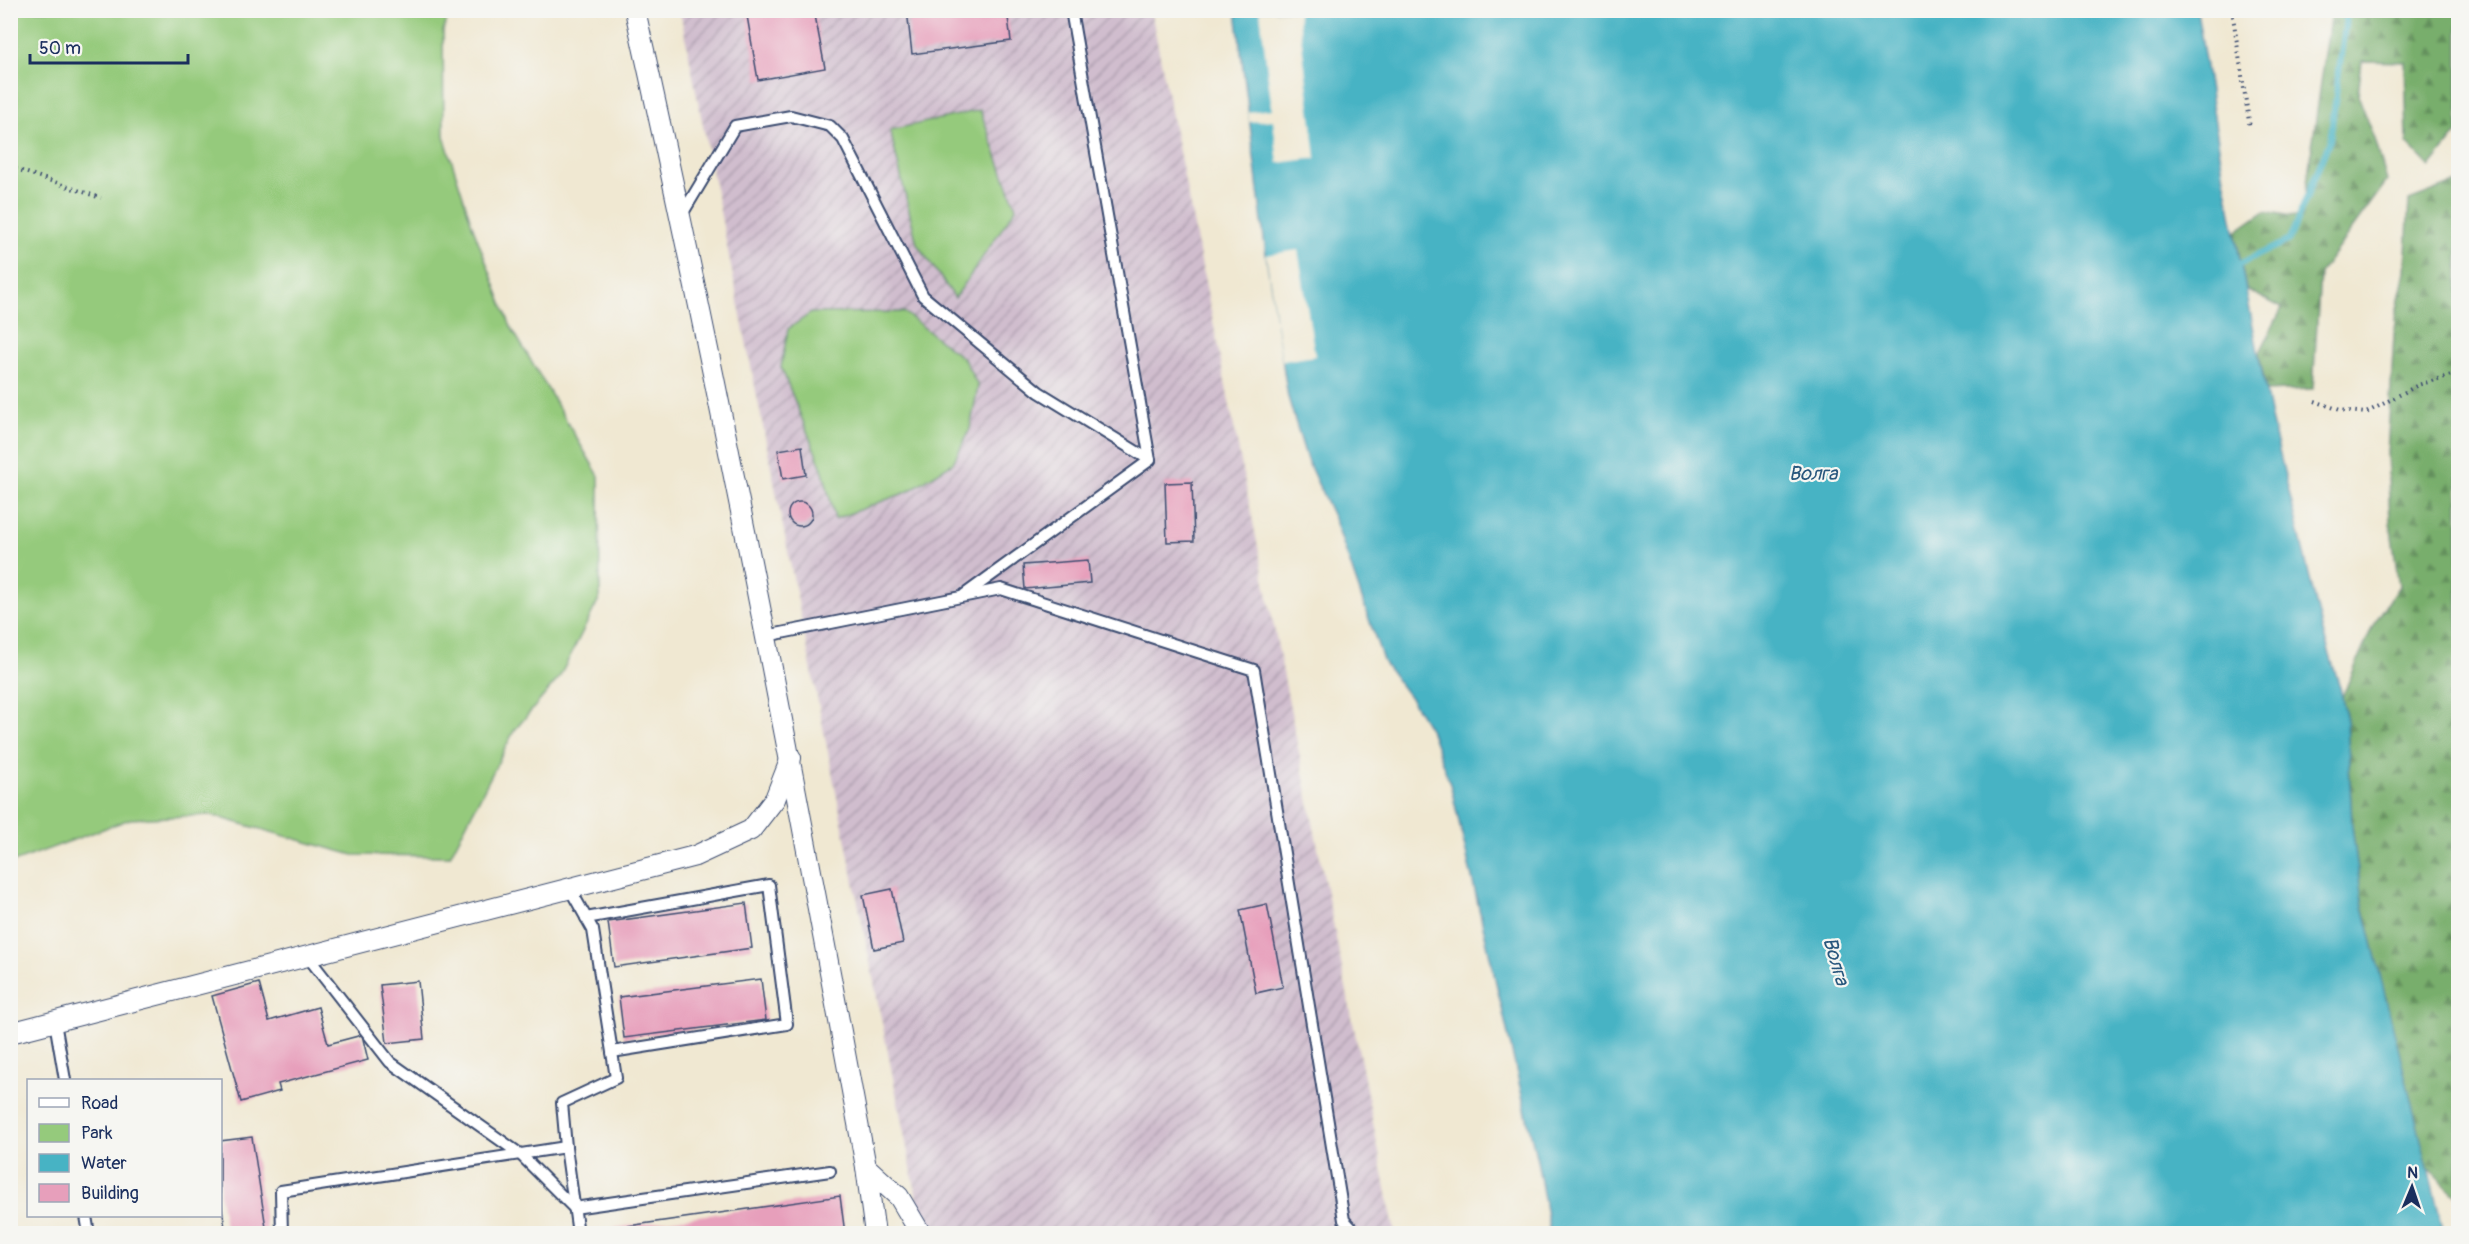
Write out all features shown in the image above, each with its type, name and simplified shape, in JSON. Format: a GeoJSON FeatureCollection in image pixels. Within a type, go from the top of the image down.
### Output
{"type":"FeatureCollection","features":[{"type":"Feature","properties":{"kind":"street"},"geometry":{"type":"LineString","coordinates":[[635,10],[681,217],[791,758],[866,1167],[875,1233]]}},
{"type":"Feature","properties":{"kind":"street"},"geometry":{"type":"LineString","coordinates":[[10,1033],[695,856],[751,830],[775,800],[791,758]]}},
{"type":"Feature","properties":{"kind":"street"},"geometry":{"type":"LineString","coordinates":[[866,1167],[899,1197],[921,1233]]}},
{"type":"Feature","properties":{"kind":"lane"},"geometry":{"type":"LineString","coordinates":[[1071,10],[1150,460]]}},
{"type":"Feature","properties":{"kind":"lane"},"geometry":{"type":"LineString","coordinates":[[681,217],[735,126],[791,116],[830,126],[843,139],[923,296],[1039,392],[1150,460]]}},
{"type":"Feature","properties":{"kind":"lane"},"geometry":{"type":"LineString","coordinates":[[962,597],[1150,460]]}},
{"type":"Feature","properties":{"kind":"lane"},"geometry":{"type":"LineString","coordinates":[[766,636],[1001,589],[1254,670],[1344,1220],[1357,1233]]}},
{"type":"Feature","properties":{"kind":"lane"},"geometry":{"type":"LineString","coordinates":[[586,918],[769,885],[787,1024],[612,1052]]}},
{"type":"Feature","properties":{"kind":"lane"},"geometry":{"type":"LineString","coordinates":[[570,889],[593,930],[615,1078],[562,1103],[578,1233]]}},
{"type":"Feature","properties":{"kind":"lane"},"geometry":{"type":"LineString","coordinates":[[308,957],[390,1062],[520,1154],[574,1208]]}},
{"type":"Feature","properties":{"kind":"lane"},"geometry":{"type":"LineString","coordinates":[[55,1022],[65,1079]]}},
{"type":"Feature","properties":{"kind":"lane"},"geometry":{"type":"LineString","coordinates":[[282,1233],[281,1191],[566,1147]]}},
{"type":"Feature","properties":{"kind":"lane"},"geometry":{"type":"LineString","coordinates":[[574,1208],[830,1172]]}},
{"type":"Feature","properties":{"kind":"lane"},"geometry":{"type":"LineString","coordinates":[[86,1217],[89,1233]]}},
{"type":"Feature","properties":{"kind":"path"},"geometry":{"type":"LineString","coordinates":[[2232,10],[2250,128]]}},
{"type":"Feature","properties":{"kind":"path"},"geometry":{"type":"LineString","coordinates":[[10,167],[101,198]]}},
{"type":"Feature","properties":{"kind":"path"},"geometry":{"type":"LineString","coordinates":[[2314,401],[2340,410],[2366,413],[2418,385],[2458,374]]}},
{"type":"Feature","properties":{"kind":"shaded area"},"geometry":{"type":"Polygon","coordinates":[[[680,11],[1151,11],[1395,1233],[924,1233],[680,11]]]}},
{"type":"Feature","properties":{"kind":"green space"},"geometry":{"type":"Polygon","coordinates":[[[11,10],[450,11],[443,31],[444,136],[472,225],[511,327],[599,476],[600,597],[559,678],[514,731],[450,856],[353,855],[210,815],[130,819],[11,863],[11,10]]]}},
{"type":"Feature","properties":{"kind":"green space"},"geometry":{"type":"Polygon","coordinates":[[[2331,11],[2458,11],[2458,132],[2430,167],[2407,143],[2405,62],[2362,61],[2358,95],[2375,139],[2387,181],[2320,273],[2313,389],[2266,391],[2259,354],[2282,308],[2246,289],[2235,232],[2265,211],[2302,218],[2331,11]]]}},
{"type":"Feature","properties":{"kind":"green space"},"geometry":{"type":"Polygon","coordinates":[[[980,110],[1016,208],[955,298],[917,244],[890,130],[980,110]]]}},
{"type":"Feature","properties":{"kind":"green space"},"geometry":{"type":"Polygon","coordinates":[[[2458,182],[2458,1197],[2426,1166],[2362,902],[2352,826],[2347,721],[2342,697],[2373,625],[2399,586],[2390,522],[2387,453],[2395,318],[2405,271],[2409,201],[2458,182]]]}},
{"type":"Feature","properties":{"kind":"green space"},"geometry":{"type":"Polygon","coordinates":[[[904,312],[964,359],[978,386],[970,429],[953,463],[907,492],[835,519],[823,471],[781,367],[788,329],[811,313],[904,312]]]}},
{"type":"Feature","properties":{"kind":"water","name":"Волга"},"geometry":{"type":"Polygon","coordinates":[[[1236,11],[2197,11],[2224,178],[2271,418],[2347,721],[2352,826],[2362,902],[2444,1233],[1550,1233],[1538,1165],[1451,787],[1431,732],[1413,702],[1384,663],[1336,523],[1307,460],[1288,397],[1266,255],[1236,11]]]}},
{"type":"Feature","properties":{"kind":"pier"},"geometry":{"type":"Polygon","coordinates":[[[1260,11],[1298,11],[1316,158],[1278,163],[1273,120],[1249,122],[1248,112],[1272,109],[1260,11]]]}},
{"type":"Feature","properties":{"kind":"pier"},"geometry":{"type":"Polygon","coordinates":[[[1298,250],[1315,356],[1282,361],[1266,255],[1298,250]]]}},
{"type":"Feature","properties":{"kind":"building"},"geometry":{"type":"Polygon","coordinates":[[[746,10],[814,10],[825,68],[758,80],[746,10]]]}},
{"type":"Feature","properties":{"kind":"building"},"geometry":{"type":"Polygon","coordinates":[[[907,10],[1007,10],[1011,41],[912,54],[907,10]]]}},
{"type":"Feature","properties":{"kind":"building"},"geometry":{"type":"Polygon","coordinates":[[[802,446],[806,475],[783,479],[778,450],[802,446]]]}},
{"type":"Feature","properties":{"kind":"building"},"geometry":{"type":"Polygon","coordinates":[[[1192,482],[1194,541],[1167,542],[1165,483],[1192,482]]]}},
{"type":"Feature","properties":{"kind":"building"},"geometry":{"type":"Polygon","coordinates":[[[800,502],[809,505],[812,514],[809,523],[800,526],[791,523],[788,514],[791,505],[800,502]]]}},
{"type":"Feature","properties":{"kind":"building"},"geometry":{"type":"Polygon","coordinates":[[[1088,560],[1090,583],[1025,589],[1023,565],[1088,560]]]}},
{"type":"Feature","properties":{"kind":"building"},"geometry":{"type":"Polygon","coordinates":[[[892,889],[903,943],[874,949],[863,895],[892,889]]]}},
{"type":"Feature","properties":{"kind":"building"},"geometry":{"type":"Polygon","coordinates":[[[746,903],[752,948],[614,967],[608,922],[746,903]]]}},
{"type":"Feature","properties":{"kind":"building"},"geometry":{"type":"Polygon","coordinates":[[[1267,904],[1283,987],[1256,993],[1240,910],[1267,904]]]}},
{"type":"Feature","properties":{"kind":"building"},"geometry":{"type":"Polygon","coordinates":[[[761,979],[766,1020],[624,1038],[619,997],[761,979]]]}},
{"type":"Feature","properties":{"kind":"building"},"geometry":{"type":"Polygon","coordinates":[[[418,981],[424,1039],[387,1043],[380,985],[418,981]]]}},
{"type":"Feature","properties":{"kind":"building"},"geometry":{"type":"Polygon","coordinates":[[[259,983],[269,1021],[318,1007],[328,1044],[362,1035],[368,1060],[278,1084],[280,1091],[241,1102],[212,996],[259,983]]]}},
{"type":"Feature","properties":{"kind":"building"},"geometry":{"type":"Polygon","coordinates":[[[252,1137],[267,1234],[226,1234],[222,1208],[222,1141],[252,1137]]]}},
{"type":"Feature","properties":{"kind":"building"},"geometry":{"type":"Polygon","coordinates":[[[840,1196],[845,1234],[614,1234],[614,1228],[840,1196]]]}},
{"type":"Feature","properties":{"kind":"waterway"},"geometry":{"type":"LineString","coordinates":[[2235,266],[2289,240],[2330,140],[2347,10]]}}]}
